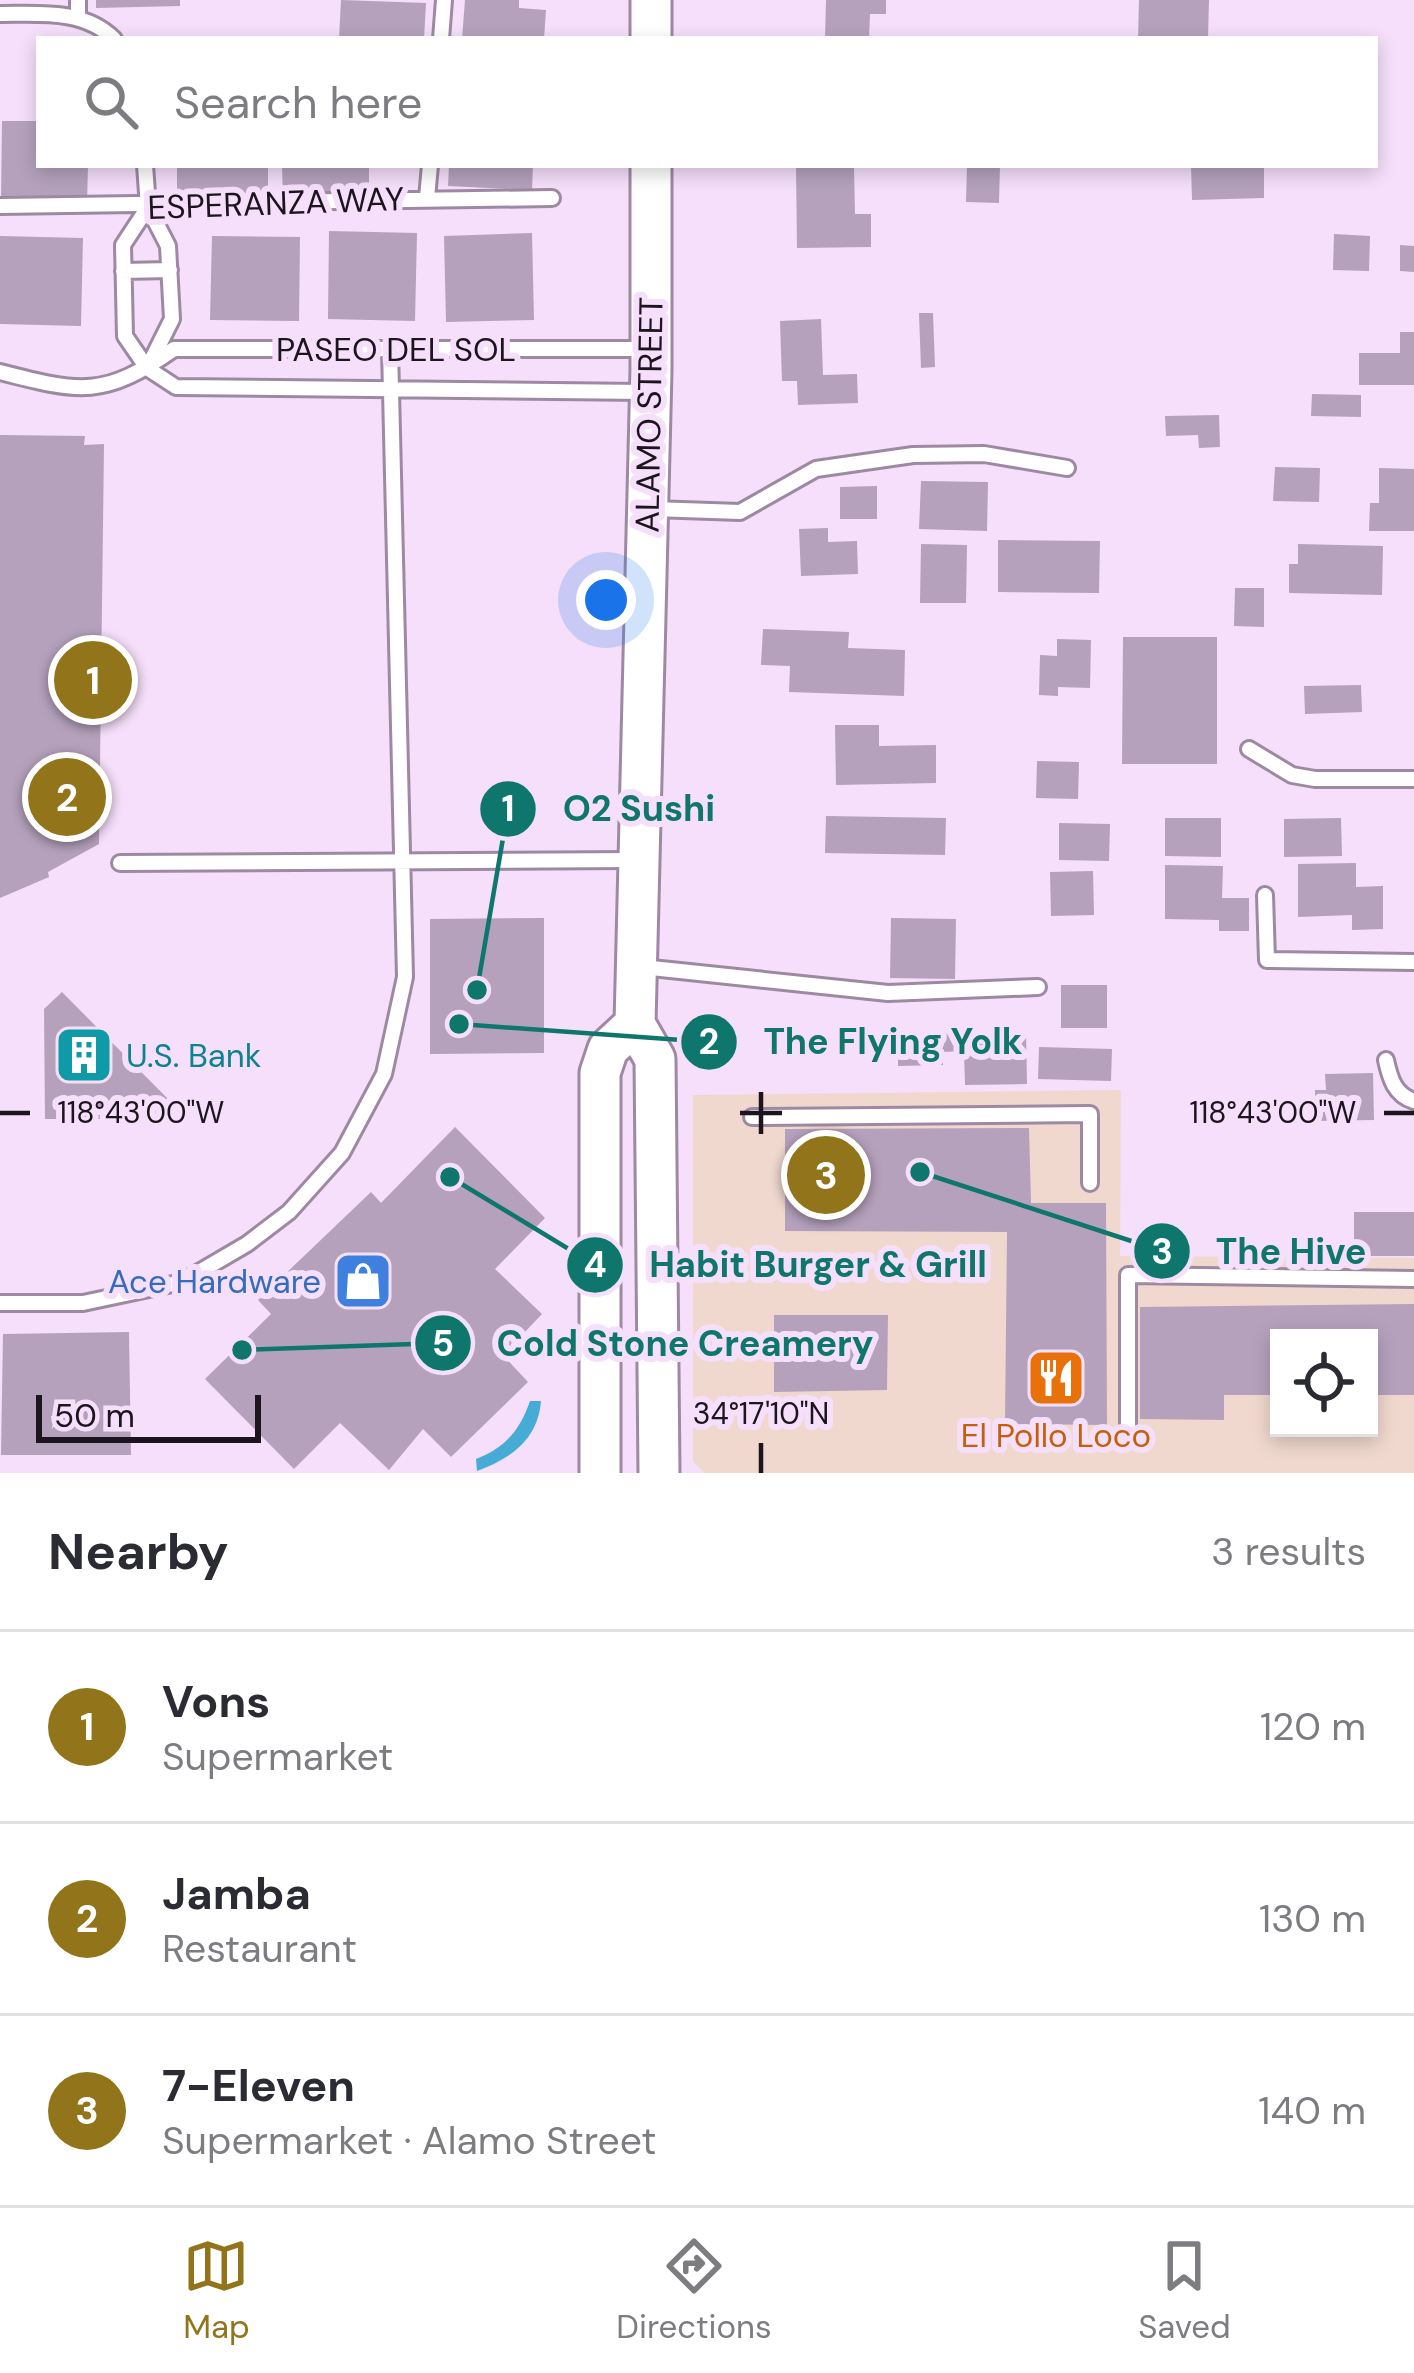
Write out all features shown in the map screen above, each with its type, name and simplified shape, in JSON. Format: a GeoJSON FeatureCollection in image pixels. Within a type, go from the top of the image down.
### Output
{"type":"FeatureCollection","features":[{"type":"Feature","properties":{"kind":"main road"},"geometry":{"type":"LineString","coordinates":[[651,0],[651,36]]}},
{"type":"Feature","properties":{"kind":"main road","name":"ALAMO STREET"},"geometry":{"type":"LineString","coordinates":[[651,168],[635,1024],[655,1059],[659,1473]]}},
{"type":"Feature","properties":{"kind":"main road"},"geometry":{"type":"LineString","coordinates":[[600,1473],[600,1073],[608,1049],[635,1024]]}},
{"type":"Feature","properties":{"kind":"lane"},"geometry":{"type":"LineString","coordinates":[[78,0],[78,18]]}},
{"type":"Feature","properties":{"kind":"lane"},"geometry":{"type":"LineString","coordinates":[[441,36],[444,0]]}},
{"type":"Feature","properties":{"kind":"lane"},"geometry":{"type":"LineString","coordinates":[[0,14],[78,18],[109,36]]}},
{"type":"Feature","properties":{"kind":"lane"},"geometry":{"type":"LineString","coordinates":[[0,372],[62,387],[108,387],[147,368],[172,319],[168,246],[148,207],[145,168]]}},
{"type":"Feature","properties":{"kind":"lane"},"geometry":{"type":"LineString","coordinates":[[427,198],[430,168]]}},
{"type":"Feature","properties":{"kind":"lane","name":"ESPERANZA WAY"},"geometry":{"type":"LineString","coordinates":[[0,206],[552,198]]}},
{"type":"Feature","properties":{"kind":"lane"},"geometry":{"type":"LineString","coordinates":[[147,368],[125,336],[123,244],[148,207]]}},
{"type":"Feature","properties":{"kind":"lane"},"geometry":{"type":"LineString","coordinates":[[123,271],[170,270]]}},
{"type":"Feature","properties":{"kind":"lane","name":"PASEO DEL SOL"},"geometry":{"type":"LineString","coordinates":[[650,392],[176,387],[147,368],[174,349],[651,350]]}},
{"type":"Feature","properties":{"kind":"lane"},"geometry":{"type":"LineString","coordinates":[[0,1304],[83,1303],[182,1282],[247,1244],[302,1198],[343,1153],[384,1074],[405,977],[390,349]]}},
{"type":"Feature","properties":{"kind":"lane"},"geometry":{"type":"LineString","coordinates":[[648,508],[740,512],[816,469],[913,455],[985,454],[1066,468]]}},
{"type":"Feature","properties":{"kind":"lane"},"geometry":{"type":"LineString","coordinates":[[1249,749],[1292,775],[1414,778]]}},
{"type":"Feature","properties":{"kind":"lane"},"geometry":{"type":"LineString","coordinates":[[120,863],[639,860]]}},
{"type":"Feature","properties":{"kind":"lane"},"geometry":{"type":"LineString","coordinates":[[1265,895],[1267,959],[1414,962]]}},
{"type":"Feature","properties":{"kind":"lane"},"geometry":{"type":"LineString","coordinates":[[637,967],[888,993],[1038,987]]}},
{"type":"Feature","properties":{"kind":"lane"},"geometry":{"type":"LineString","coordinates":[[1386,1060],[1390,1080],[1403,1097],[1414,1101]]}},
{"type":"Feature","properties":{"kind":"lane"},"geometry":{"type":"LineString","coordinates":[[752,1117],[1090,1114],[1090,1183]]}},
{"type":"Feature","properties":{"kind":"lane"},"geometry":{"type":"LineString","coordinates":[[1128,1440],[1128,1275],[1414,1279]]}},
{"type":"Feature","properties":{"kind":"shaded area"},"geometry":{"type":"Polygon","coordinates":[[[1121,1090],[1120,1256],[1414,1258],[1414,1473],[705,1473],[693,1462],[693,1095],[1121,1090]]]}},
{"type":"Feature","properties":{"kind":"water"},"geometry":{"type":"Polygon","coordinates":[[[530,1401],[541,1401],[528,1437],[511,1454],[477,1471],[476,1459],[510,1436],[530,1401]]]}},
{"type":"Feature","properties":{"kind":"building"},"geometry":{"type":"Polygon","coordinates":[[[96,0],[180,0],[180,6],[96,8],[96,0]]]}},
{"type":"Feature","properties":{"kind":"building"},"geometry":{"type":"Polygon","coordinates":[[[341,0],[426,3],[424,36],[339,36],[341,0]]]}},
{"type":"Feature","properties":{"kind":"building"},"geometry":{"type":"Polygon","coordinates":[[[465,0],[519,0],[519,8],[546,10],[544,36],[462,36],[465,0]]]}},
{"type":"Feature","properties":{"kind":"building"},"geometry":{"type":"Polygon","coordinates":[[[826,0],[886,0],[886,14],[870,14],[869,36],[825,36],[826,0]]]}},
{"type":"Feature","properties":{"kind":"building"},"geometry":{"type":"Polygon","coordinates":[[[1139,0],[1209,0],[1208,36],[1138,36],[1139,0]]]}},
{"type":"Feature","properties":{"kind":"building"},"geometry":{"type":"Polygon","coordinates":[[[2,121],[36,121],[36,168],[88,168],[87,206],[1,204],[2,121]]]}},
{"type":"Feature","properties":{"kind":"building"},"geometry":{"type":"Polygon","coordinates":[[[177,168],[268,168],[268,201],[177,201],[177,168]]]}},
{"type":"Feature","properties":{"kind":"building"},"geometry":{"type":"Polygon","coordinates":[[[282,168],[369,168],[369,200],[283,201],[282,168]]]}},
{"type":"Feature","properties":{"kind":"building"},"geometry":{"type":"Polygon","coordinates":[[[449,168],[533,168],[532,190],[448,186],[449,168]]]}},
{"type":"Feature","properties":{"kind":"building"},"geometry":{"type":"Polygon","coordinates":[[[796,168],[854,168],[855,214],[871,214],[871,247],[797,248],[796,168]]]}},
{"type":"Feature","properties":{"kind":"building"},"geometry":{"type":"Polygon","coordinates":[[[967,168],[1000,168],[999,203],[966,202],[967,168]]]}},
{"type":"Feature","properties":{"kind":"building"},"geometry":{"type":"Polygon","coordinates":[[[1191,168],[1264,168],[1264,198],[1192,200],[1191,168]]]}},
{"type":"Feature","properties":{"kind":"building"},"geometry":{"type":"Polygon","coordinates":[[[329,231],[417,233],[415,321],[328,319],[329,231]]]}},
{"type":"Feature","properties":{"kind":"building"},"geometry":{"type":"Polygon","coordinates":[[[532,233],[534,320],[446,322],[444,236],[532,233]]]}},
{"type":"Feature","properties":{"kind":"building"},"geometry":{"type":"Polygon","coordinates":[[[1334,234],[1370,236],[1369,271],[1333,270],[1334,234]]]}},
{"type":"Feature","properties":{"kind":"building"},"geometry":{"type":"Polygon","coordinates":[[[0,236],[83,238],[81,326],[0,324],[0,236]]]}},
{"type":"Feature","properties":{"kind":"building"},"geometry":{"type":"Polygon","coordinates":[[[212,236],[300,237],[299,321],[210,320],[212,236]]]}},
{"type":"Feature","properties":{"kind":"building"},"geometry":{"type":"Polygon","coordinates":[[[1400,245],[1414,246],[1414,272],[1400,271],[1400,245]]]}},
{"type":"Feature","properties":{"kind":"building"},"geometry":{"type":"Polygon","coordinates":[[[919,313],[933,313],[935,367],[921,368],[919,313]]]}},
{"type":"Feature","properties":{"kind":"building"},"geometry":{"type":"Polygon","coordinates":[[[821,319],[823,375],[857,374],[858,403],[798,405],[797,381],[782,381],[780,321],[821,319]]]}},
{"type":"Feature","properties":{"kind":"building"},"geometry":{"type":"Polygon","coordinates":[[[1400,332],[1414,332],[1414,385],[1359,385],[1359,353],[1400,353],[1400,332]]]}},
{"type":"Feature","properties":{"kind":"building"},"geometry":{"type":"Polygon","coordinates":[[[1312,394],[1361,395],[1361,417],[1311,416],[1312,394]]]}},
{"type":"Feature","properties":{"kind":"building"},"geometry":{"type":"Polygon","coordinates":[[[1219,415],[1220,447],[1199,448],[1198,435],[1166,436],[1165,416],[1219,415]]]}},
{"type":"Feature","properties":{"kind":"building"},"geometry":{"type":"Polygon","coordinates":[[[0,435],[85,436],[84,445],[104,444],[99,844],[48,872],[49,877],[0,898],[0,435]]]}},
{"type":"Feature","properties":{"kind":"building"},"geometry":{"type":"Polygon","coordinates":[[[1275,467],[1320,468],[1319,502],[1273,501],[1275,467]]]}},
{"type":"Feature","properties":{"kind":"building"},"geometry":{"type":"Polygon","coordinates":[[[1379,468],[1414,469],[1414,531],[1369,531],[1370,503],[1379,503],[1379,468]]]}},
{"type":"Feature","properties":{"kind":"building"},"geometry":{"type":"Polygon","coordinates":[[[921,481],[988,482],[987,531],[919,529],[921,481]]]}},
{"type":"Feature","properties":{"kind":"building"},"geometry":{"type":"Polygon","coordinates":[[[877,486],[877,519],[840,519],[840,487],[877,486]]]}},
{"type":"Feature","properties":{"kind":"building"},"geometry":{"type":"Polygon","coordinates":[[[828,528],[828,542],[857,541],[858,574],[801,576],[799,529],[828,528]]]}},
{"type":"Feature","properties":{"kind":"building"},"geometry":{"type":"Polygon","coordinates":[[[998,540],[1100,541],[1099,593],[998,592],[998,540]]]}},
{"type":"Feature","properties":{"kind":"building"},"geometry":{"type":"Polygon","coordinates":[[[921,544],[967,545],[966,603],[920,603],[921,544]]]}},
{"type":"Feature","properties":{"kind":"building"},"geometry":{"type":"Polygon","coordinates":[[[1298,544],[1383,546],[1382,595],[1289,593],[1289,564],[1298,564],[1298,544]]]}},
{"type":"Feature","properties":{"kind":"building"},"geometry":{"type":"Polygon","coordinates":[[[1235,588],[1264,588],[1264,627],[1234,626],[1235,588]]]}},
{"type":"Feature","properties":{"kind":"building"},"geometry":{"type":"Polygon","coordinates":[[[763,629],[849,632],[848,648],[905,650],[904,696],[789,692],[790,666],[761,665],[763,629]]]}},
{"type":"Feature","properties":{"kind":"building"},"geometry":{"type":"Polygon","coordinates":[[[1123,637],[1217,637],[1217,764],[1122,764],[1123,637]]]}},
{"type":"Feature","properties":{"kind":"building"},"geometry":{"type":"Polygon","coordinates":[[[1057,639],[1091,640],[1090,688],[1058,687],[1058,696],[1039,695],[1040,655],[1057,656],[1057,639]]]}},
{"type":"Feature","properties":{"kind":"building"},"geometry":{"type":"Polygon","coordinates":[[[1361,685],[1362,712],[1305,714],[1304,686],[1361,685]]]}},
{"type":"Feature","properties":{"kind":"building"},"geometry":{"type":"Polygon","coordinates":[[[835,725],[879,725],[879,746],[936,745],[936,783],[836,785],[835,725]]]}},
{"type":"Feature","properties":{"kind":"building"},"geometry":{"type":"Polygon","coordinates":[[[1037,761],[1079,762],[1078,799],[1036,798],[1037,761]]]}},
{"type":"Feature","properties":{"kind":"building"},"geometry":{"type":"Polygon","coordinates":[[[826,816],[946,818],[945,855],[825,853],[826,816]]]}},
{"type":"Feature","properties":{"kind":"building"},"geometry":{"type":"Polygon","coordinates":[[[1165,818],[1221,818],[1221,857],[1165,856],[1165,818]]]}},
{"type":"Feature","properties":{"kind":"building"},"geometry":{"type":"Polygon","coordinates":[[[1341,818],[1342,856],[1284,857],[1284,819],[1341,818]]]}},
{"type":"Feature","properties":{"kind":"building"},"geometry":{"type":"Polygon","coordinates":[[[1059,823],[1110,824],[1109,861],[1059,860],[1059,823]]]}},
{"type":"Feature","properties":{"kind":"building"},"geometry":{"type":"Polygon","coordinates":[[[1356,863],[1356,887],[1383,886],[1383,929],[1352,930],[1352,915],[1298,917],[1298,864],[1356,863]]]}},
{"type":"Feature","properties":{"kind":"building"},"geometry":{"type":"Polygon","coordinates":[[[1165,865],[1223,866],[1222,898],[1249,898],[1249,931],[1219,931],[1219,920],[1165,919],[1165,865]]]}},
{"type":"Feature","properties":{"kind":"building"},"geometry":{"type":"Polygon","coordinates":[[[1093,871],[1094,915],[1051,916],[1050,872],[1093,871]]]}},
{"type":"Feature","properties":{"kind":"building"},"geometry":{"type":"Polygon","coordinates":[[[544,918],[544,1053],[430,1054],[430,919],[544,918]]]}},
{"type":"Feature","properties":{"kind":"building"},"geometry":{"type":"Polygon","coordinates":[[[891,918],[956,919],[955,979],[890,978],[891,918]]]}},
{"type":"Feature","properties":{"kind":"building"},"geometry":{"type":"Polygon","coordinates":[[[1061,985],[1107,985],[1107,1028],[1061,1028],[1061,985]]]}},
{"type":"Feature","properties":{"kind":"building","name":"U.S. Bank"},"geometry":{"type":"Polygon","coordinates":[[[62,992],[170,1101],[154,1119],[45,1119],[44,1009],[62,992]]]}},
{"type":"Feature","properties":{"kind":"building"},"geometry":{"type":"Polygon","coordinates":[[[1026,1032],[1027,1084],[965,1085],[964,1051],[943,1052],[943,1065],[898,1066],[898,1056],[881,1056],[880,1035],[1026,1032]]]}},
{"type":"Feature","properties":{"kind":"building"},"geometry":{"type":"Polygon","coordinates":[[[1039,1047],[1112,1049],[1111,1081],[1038,1079],[1039,1047]]]}},
{"type":"Feature","properties":{"kind":"building"},"geometry":{"type":"Polygon","coordinates":[[[1373,1073],[1374,1120],[1315,1121],[1315,1090],[1326,1090],[1325,1074],[1373,1073]]]}},
{"type":"Feature","properties":{"kind":"building"},"geometry":{"type":"Polygon","coordinates":[[[455,1127],[545,1218],[495,1269],[542,1314],[503,1355],[528,1382],[451,1457],[423,1429],[389,1470],[340,1423],[294,1469],[205,1379],[271,1314],[258,1300],[371,1192],[381,1203],[455,1127]]]}},
{"type":"Feature","properties":{"kind":"building"},"geometry":{"type":"Polygon","coordinates":[[[1029,1128],[1031,1203],[1106,1203],[1107,1425],[1005,1424],[1007,1232],[785,1231],[785,1129],[1029,1128]]]}},
{"type":"Feature","properties":{"kind":"building"},"geometry":{"type":"Polygon","coordinates":[[[1354,1212],[1414,1212],[1414,1256],[1354,1256],[1354,1212]]]}},
{"type":"Feature","properties":{"kind":"building"},"geometry":{"type":"Polygon","coordinates":[[[1414,1304],[1414,1395],[1378,1395],[1378,1329],[1270,1329],[1270,1395],[1224,1395],[1224,1420],[1140,1419],[1140,1307],[1414,1304]]]}},
{"type":"Feature","properties":{"kind":"building"},"geometry":{"type":"Polygon","coordinates":[[[774,1315],[888,1315],[887,1390],[774,1392],[774,1315]]]}},
{"type":"Feature","properties":{"kind":"building"},"geometry":{"type":"Polygon","coordinates":[[[129,1332],[131,1455],[1,1455],[3,1334],[129,1332]]]}},
{"type":"Feature","properties":{"kind":"place","name":"Vons"},"geometry":{"type":"Point","coordinates":[93,680]}},
{"type":"Feature","properties":{"kind":"place","name":"Jamba"},"geometry":{"type":"Point","coordinates":[67,797]}},
{"type":"Feature","properties":{"kind":"place","name":"O2 Sushi"},"geometry":{"type":"Point","coordinates":[477,990]}},
{"type":"Feature","properties":{"kind":"place","name":"The Flying Yolk"},"geometry":{"type":"Point","coordinates":[459,1024]}},
{"type":"Feature","properties":{"kind":"place","name":"U.S. Bank"},"geometry":{"type":"Point","coordinates":[84,1055]}},
{"type":"Feature","properties":{"kind":"place","name":"The Hive"},"geometry":{"type":"Point","coordinates":[920,1172]}},
{"type":"Feature","properties":{"kind":"place","name":"7-Eleven"},"geometry":{"type":"Point","coordinates":[826,1175]}},
{"type":"Feature","properties":{"kind":"place","name":"Habit Burger & Grill"},"geometry":{"type":"Point","coordinates":[450,1177]}},
{"type":"Feature","properties":{"kind":"place","name":"Ace Hardware"},"geometry":{"type":"Point","coordinates":[363,1281]}},
{"type":"Feature","properties":{"kind":"place","name":"Cold Stone Creamery"},"geometry":{"type":"Point","coordinates":[242,1350]}},
{"type":"Feature","properties":{"kind":"place","name":"El Pollo Loco"},"geometry":{"type":"Point","coordinates":[1056,1378]}}]}
